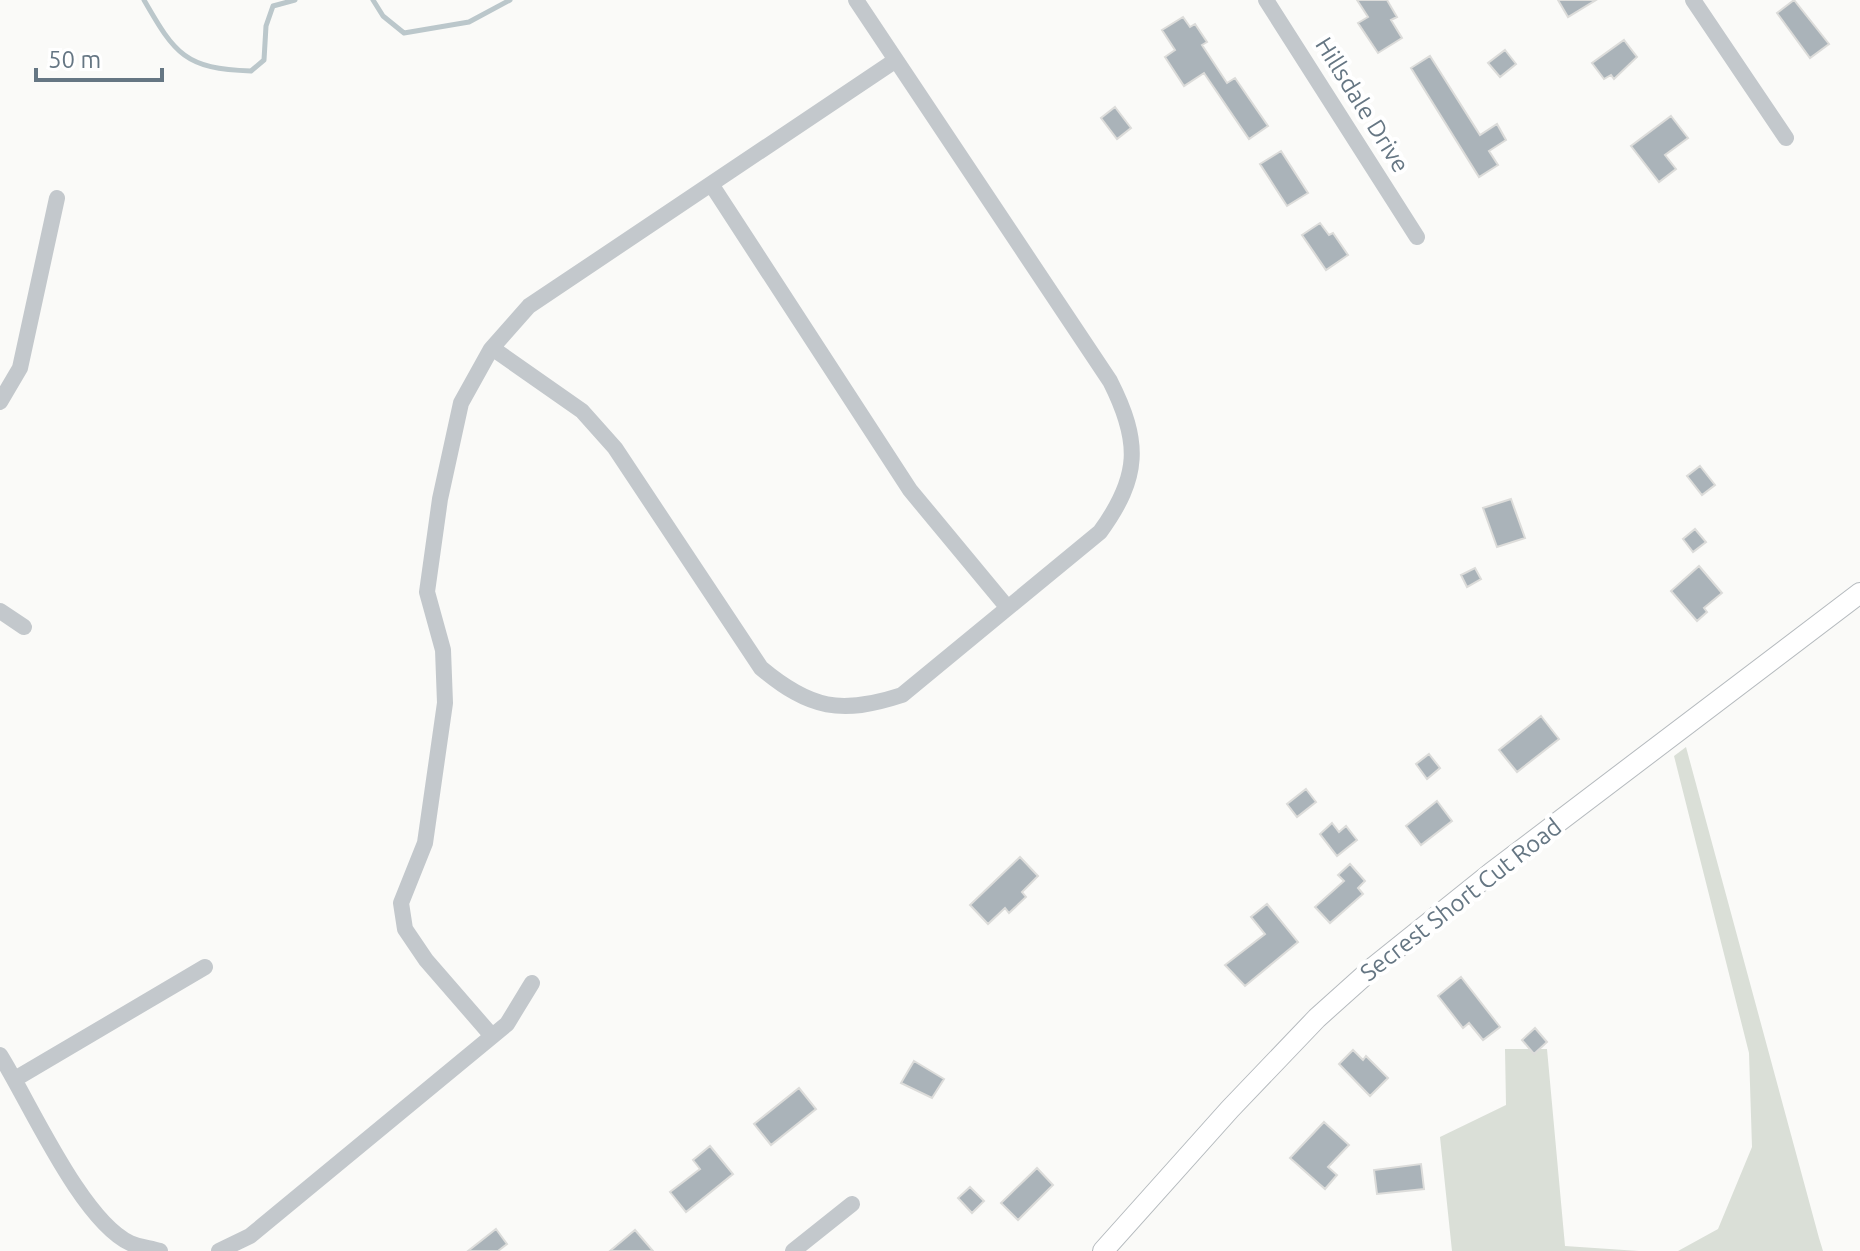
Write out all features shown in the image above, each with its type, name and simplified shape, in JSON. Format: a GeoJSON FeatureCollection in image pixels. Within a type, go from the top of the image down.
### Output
{"type":"FeatureCollection","features":[{"type":"Feature","properties":{"kind":"main road","name":"Secrest Short Cut Road"},"geometry":{"type":"LineString","coordinates":[[1103,1251],[1251,1087],[1317,1018],[1375,966],[1491,873],[1860,593]]}},
{"type":"Feature","properties":{"kind":"street"},"geometry":{"type":"LineString","coordinates":[[492,348],[582,411],[615,448],[761,668],[791,693],[826,704],[864,708],[902,695],[1100,532],[1124,499],[1132,455],[1129,419],[1110,381],[856,0]]}},
{"type":"Feature","properties":{"kind":"street","name":"Hillsdale Drive"},"geometry":{"type":"LineString","coordinates":[[1266,0],[1417,237]]}},
{"type":"Feature","properties":{"kind":"street"},"geometry":{"type":"LineString","coordinates":[[1693,0],[1786,138]]}},
{"type":"Feature","properties":{"kind":"street"},"geometry":{"type":"LineString","coordinates":[[492,1036],[426,960],[405,929],[401,903],[425,843],[445,703],[443,650],[427,592],[440,499],[461,403],[492,348],[529,306],[896,60]]}},
{"type":"Feature","properties":{"kind":"street"},"geometry":{"type":"LineString","coordinates":[[711,184],[910,490],[1007,607]]}},
{"type":"Feature","properties":{"kind":"street"},"geometry":{"type":"LineString","coordinates":[[0,402],[20,368],[57,198]]}},
{"type":"Feature","properties":{"kind":"street"},"geometry":{"type":"LineString","coordinates":[[0,611],[24,627]]}},
{"type":"Feature","properties":{"kind":"street"},"geometry":{"type":"LineString","coordinates":[[15,1079],[205,967]]}},
{"type":"Feature","properties":{"kind":"street"},"geometry":{"type":"LineString","coordinates":[[219,1251],[250,1236],[507,1024],[532,983]]}},
{"type":"Feature","properties":{"kind":"street"},"geometry":{"type":"LineString","coordinates":[[0,1055],[58,1156],[94,1211],[128,1242],[160,1251]]}},
{"type":"Feature","properties":{"kind":"street"},"geometry":{"type":"LineString","coordinates":[[793,1251],[852,1204]]}},
{"type":"Feature","properties":{"kind":"shaded area"},"geometry":{"type":"Polygon","coordinates":[[[1686,747],[1823,1251],[1678,1251],[1718,1229],[1752,1147],[1749,1053],[1674,756],[1686,747]]]}},
{"type":"Feature","properties":{"kind":"shaded area"},"geometry":{"type":"Polygon","coordinates":[[[1505,1049],[1547,1049],[1565,1246],[1639,1251],[1452,1251],[1440,1137],[1506,1105],[1505,1049]]]}},
{"type":"Feature","properties":{"kind":"building"},"geometry":{"type":"Polygon","coordinates":[[[1357,0],[1387,0],[1397,17],[1391,20],[1402,38],[1378,53],[1358,23],[1368,17],[1357,0]]]}},
{"type":"Feature","properties":{"kind":"building"},"geometry":{"type":"Polygon","coordinates":[[[1558,0],[1596,0],[1568,17],[1558,0]]]}},
{"type":"Feature","properties":{"kind":"building"},"geometry":{"type":"Polygon","coordinates":[[[1794,0],[1829,44],[1810,58],[1777,13],[1794,0]]]}},
{"type":"Feature","properties":{"kind":"building"},"geometry":{"type":"Polygon","coordinates":[[[1183,17],[1190,27],[1195,24],[1207,42],[1202,45],[1227,83],[1235,78],[1268,126],[1249,139],[1204,73],[1184,86],[1165,57],[1175,50],[1162,30],[1183,17]]]}},
{"type":"Feature","properties":{"kind":"building"},"geometry":{"type":"Polygon","coordinates":[[[1624,40],[1637,57],[1614,79],[1611,75],[1604,79],[1592,63],[1624,40]]]}},
{"type":"Feature","properties":{"kind":"building"},"geometry":{"type":"Polygon","coordinates":[[[1505,50],[1516,64],[1500,77],[1488,63],[1505,50]]]}},
{"type":"Feature","properties":{"kind":"building"},"geometry":{"type":"Polygon","coordinates":[[[1430,56],[1480,135],[1497,124],[1506,140],[1489,151],[1498,165],[1479,177],[1411,68],[1430,56]]]}},
{"type":"Feature","properties":{"kind":"building"},"geometry":{"type":"Polygon","coordinates":[[[1115,107],[1131,128],[1117,139],[1101,118],[1115,107]]]}},
{"type":"Feature","properties":{"kind":"building"},"geometry":{"type":"Polygon","coordinates":[[[1671,116],[1688,138],[1665,155],[1676,169],[1659,182],[1631,146],[1671,116]]]}},
{"type":"Feature","properties":{"kind":"building"},"geometry":{"type":"Polygon","coordinates":[[[1281,151],[1308,193],[1287,206],[1260,164],[1281,151]]]}},
{"type":"Feature","properties":{"kind":"building"},"geometry":{"type":"Polygon","coordinates":[[[1320,223],[1329,235],[1333,233],[1348,255],[1326,270],[1302,235],[1320,223]]]}},
{"type":"Feature","properties":{"kind":"building"},"geometry":{"type":"Polygon","coordinates":[[[1700,466],[1715,485],[1702,495],[1687,476],[1700,466]]]}},
{"type":"Feature","properties":{"kind":"building"},"geometry":{"type":"Polygon","coordinates":[[[1511,499],[1525,538],[1497,547],[1483,508],[1511,499]]]}},
{"type":"Feature","properties":{"kind":"building"},"geometry":{"type":"Polygon","coordinates":[[[1695,529],[1706,542],[1693,552],[1683,539],[1695,529]]]}},
{"type":"Feature","properties":{"kind":"building"},"geometry":{"type":"Polygon","coordinates":[[[1699,566],[1722,593],[1704,608],[1707,612],[1697,621],[1671,591],[1699,566]]]}},
{"type":"Feature","properties":{"kind":"building"},"geometry":{"type":"Polygon","coordinates":[[[1475,568],[1481,579],[1467,587],[1461,575],[1475,568]]]}},
{"type":"Feature","properties":{"kind":"building"},"geometry":{"type":"Polygon","coordinates":[[[1541,716],[1559,739],[1517,772],[1499,750],[1541,716]]]}},
{"type":"Feature","properties":{"kind":"building"},"geometry":{"type":"Polygon","coordinates":[[[1429,754],[1440,768],[1427,779],[1416,764],[1429,754]]]}},
{"type":"Feature","properties":{"kind":"building"},"geometry":{"type":"Polygon","coordinates":[[[1306,789],[1316,802],[1297,817],[1287,804],[1306,789]]]}},
{"type":"Feature","properties":{"kind":"building"},"geometry":{"type":"Polygon","coordinates":[[[1437,801],[1452,821],[1421,845],[1406,826],[1437,801]]]}},
{"type":"Feature","properties":{"kind":"building"},"geometry":{"type":"Polygon","coordinates":[[[1332,823],[1339,832],[1346,826],[1357,840],[1337,856],[1320,834],[1332,823]]]}},
{"type":"Feature","properties":{"kind":"building"},"geometry":{"type":"Polygon","coordinates":[[[1020,857],[1038,876],[1022,892],[1026,897],[1009,913],[1005,908],[988,924],[970,905],[1020,857]]]}},
{"type":"Feature","properties":{"kind":"building"},"geometry":{"type":"Polygon","coordinates":[[[1350,864],[1365,881],[1358,888],[1363,894],[1330,923],[1315,907],[1344,881],[1338,875],[1350,864]]]}},
{"type":"Feature","properties":{"kind":"building"},"geometry":{"type":"Polygon","coordinates":[[[1267,904],[1298,942],[1245,986],[1225,965],[1265,934],[1251,917],[1267,904]]]}},
{"type":"Feature","properties":{"kind":"building"},"geometry":{"type":"Polygon","coordinates":[[[1461,977],[1500,1027],[1483,1040],[1469,1023],[1463,1028],[1438,996],[1461,977]]]}},
{"type":"Feature","properties":{"kind":"building"},"geometry":{"type":"Polygon","coordinates":[[[1535,1028],[1547,1042],[1534,1054],[1522,1040],[1535,1028]]]}},
{"type":"Feature","properties":{"kind":"building"},"geometry":{"type":"Polygon","coordinates":[[[1353,1050],[1363,1060],[1366,1056],[1388,1078],[1370,1096],[1339,1064],[1353,1050]]]}},
{"type":"Feature","properties":{"kind":"building"},"geometry":{"type":"Polygon","coordinates":[[[914,1061],[944,1079],[932,1098],[901,1083],[914,1061]]]}},
{"type":"Feature","properties":{"kind":"building"},"geometry":{"type":"Polygon","coordinates":[[[799,1088],[816,1109],[771,1145],[754,1124],[799,1088]]]}},
{"type":"Feature","properties":{"kind":"building"},"geometry":{"type":"Polygon","coordinates":[[[1324,1122],[1349,1145],[1328,1167],[1337,1175],[1325,1189],[1290,1158],[1324,1122]]]}},
{"type":"Feature","properties":{"kind":"building"},"geometry":{"type":"Polygon","coordinates":[[[710,1146],[733,1174],[686,1212],[670,1192],[700,1169],[693,1160],[710,1146]]]}},
{"type":"Feature","properties":{"kind":"building"},"geometry":{"type":"Polygon","coordinates":[[[1421,1164],[1424,1189],[1377,1194],[1374,1170],[1421,1164]]]}},
{"type":"Feature","properties":{"kind":"building"},"geometry":{"type":"Polygon","coordinates":[[[1037,1168],[1053,1185],[1018,1220],[1001,1203],[1037,1168]]]}},
{"type":"Feature","properties":{"kind":"building"},"geometry":{"type":"Polygon","coordinates":[[[970,1187],[984,1201],[972,1213],[958,1198],[970,1187]]]}},
{"type":"Feature","properties":{"kind":"building"},"geometry":{"type":"Polygon","coordinates":[[[496,1229],[507,1244],[498,1251],[468,1251],[496,1229]]]}},
{"type":"Feature","properties":{"kind":"building"},"geometry":{"type":"Polygon","coordinates":[[[635,1230],[653,1251],[610,1251],[635,1230]]]}},
{"type":"Feature","properties":{"kind":"waterway"},"geometry":{"type":"LineString","coordinates":[[144,0],[165,34],[184,55],[211,67],[251,71],[264,60],[266,26],[273,6],[295,0]]}},
{"type":"Feature","properties":{"kind":"waterway"},"geometry":{"type":"LineString","coordinates":[[373,0],[383,16],[404,33],[469,22],[510,0]]}}]}
